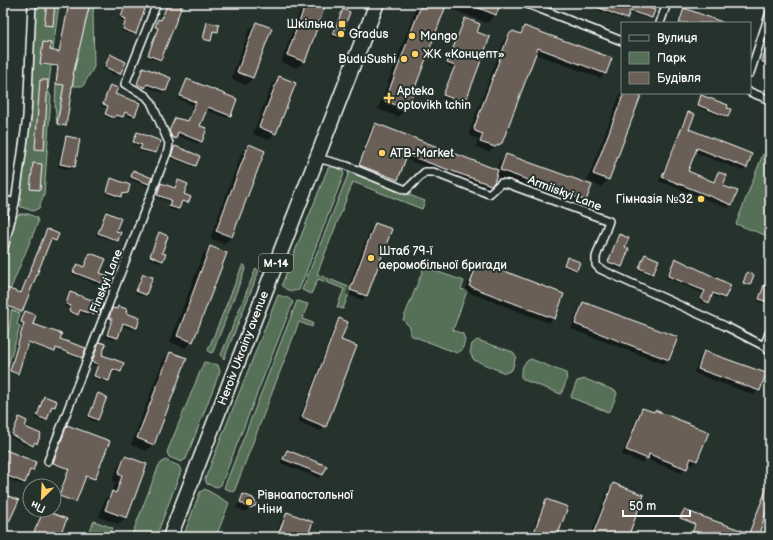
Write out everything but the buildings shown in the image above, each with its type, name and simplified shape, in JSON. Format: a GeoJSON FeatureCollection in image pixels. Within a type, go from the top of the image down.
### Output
{"type":"FeatureCollection","features":[{"type":"Feature","properties":{"kind":"highway","name":"Heroiv Ukrainy avenue"},"geometry":{"type":"LineString","coordinates":[[170,537],[377,3]]}},
{"type":"Feature","properties":{"kind":"street"},"geometry":{"type":"LineString","coordinates":[[3,252],[15,203],[27,117],[32,3]]}},
{"type":"Feature","properties":{"kind":"street","name":"Finskyi Lane"},"geometry":{"type":"LineString","coordinates":[[48,461],[168,150],[169,143],[154,108],[146,96],[125,84],[157,3]]}},
{"type":"Feature","properties":{"kind":"street"},"geometry":{"type":"LineString","coordinates":[[525,3],[621,41]]}},
{"type":"Feature","properties":{"kind":"street"},"geometry":{"type":"LineString","coordinates":[[660,22],[668,3]]}},
{"type":"Feature","properties":{"kind":"street"},"geometry":{"type":"LineString","coordinates":[[751,70],[770,12]]}},
{"type":"Feature","properties":{"kind":"street"},"geometry":{"type":"LineString","coordinates":[[751,92],[770,100]]}},
{"type":"Feature","properties":{"kind":"street","name":"Armiiskyi Lane"},"geometry":{"type":"LineString","coordinates":[[317,158],[347,166],[406,190],[425,172],[433,172],[489,194],[501,183],[508,184],[609,221],[596,256],[596,265],[600,269],[764,346],[770,352]]}},
{"type":"Feature","properties":{"kind":"street"},"geometry":{"type":"LineString","coordinates":[[3,199],[15,203]]}},
{"type":"Feature","properties":{"kind":"street"},"geometry":{"type":"LineString","coordinates":[[764,346],[770,331]]}},
{"type":"Feature","properties":{"kind":"green space"},"geometry":{"type":"Polygon","coordinates":[[[36,3],[59,3],[48,90],[51,97],[44,195],[39,208],[33,211],[21,207],[19,201],[30,122],[36,3]]]}},
{"type":"Feature","properties":{"kind":"green space"},"geometry":{"type":"Polygon","coordinates":[[[90,3],[95,3],[93,12],[94,67],[83,86],[73,86],[73,72],[90,3]]]}},
{"type":"Feature","properties":{"kind":"green space"},"geometry":{"type":"Polygon","coordinates":[[[56,84],[64,85],[57,124],[55,106],[56,84]]]}},
{"type":"Feature","properties":{"kind":"green space"},"geometry":{"type":"Polygon","coordinates":[[[763,154],[770,157],[770,237],[736,224],[763,154]]]}},
{"type":"Feature","properties":{"kind":"green space"},"geometry":{"type":"Polygon","coordinates":[[[332,166],[342,170],[344,174],[299,290],[289,290],[282,284],[328,168],[332,166]]]}},
{"type":"Feature","properties":{"kind":"green space"},"geometry":{"type":"Polygon","coordinates":[[[349,172],[425,201],[422,209],[353,182],[317,274],[351,288],[343,309],[337,307],[344,289],[318,279],[311,294],[302,290],[349,172]]]}},
{"type":"Feature","properties":{"kind":"green space"},"geometry":{"type":"Polygon","coordinates":[[[19,214],[29,214],[37,218],[38,222],[6,300],[7,305],[3,331],[3,264],[15,219],[19,214]]]}},
{"type":"Feature","properties":{"kind":"green space"},"geometry":{"type":"Polygon","coordinates":[[[243,264],[246,267],[213,352],[210,353],[208,350],[243,264]]]}},
{"type":"Feature","properties":{"kind":"green space"},"geometry":{"type":"Polygon","coordinates":[[[424,267],[464,281],[461,289],[467,291],[453,330],[463,334],[465,340],[462,350],[457,353],[410,335],[410,327],[403,320],[424,267]]]}},
{"type":"Feature","properties":{"kind":"green space"},"geometry":{"type":"Polygon","coordinates":[[[256,268],[259,271],[224,359],[221,355],[256,268]]]}},
{"type":"Feature","properties":{"kind":"green space"},"geometry":{"type":"Polygon","coordinates":[[[278,295],[288,298],[293,302],[221,485],[217,487],[207,484],[205,479],[278,295]]]}},
{"type":"Feature","properties":{"kind":"green space"},"geometry":{"type":"Polygon","coordinates":[[[297,301],[308,304],[302,319],[313,323],[312,327],[299,322],[234,492],[224,488],[297,301]]]}},
{"type":"Feature","properties":{"kind":"green space"},"geometry":{"type":"Polygon","coordinates":[[[11,310],[20,313],[17,324],[20,326],[8,366],[3,368],[3,360],[10,325],[11,310]]]}},
{"type":"Feature","properties":{"kind":"green space"},"geometry":{"type":"Polygon","coordinates":[[[477,340],[513,352],[516,356],[512,370],[505,373],[474,360],[470,353],[472,344],[477,340]]]}},
{"type":"Feature","properties":{"kind":"green space"},"geometry":{"type":"Polygon","coordinates":[[[531,359],[566,373],[567,380],[561,394],[524,380],[521,377],[523,366],[531,359]]]}},
{"type":"Feature","properties":{"kind":"green space"},"geometry":{"type":"Polygon","coordinates":[[[204,362],[218,365],[220,371],[186,459],[181,462],[169,457],[167,452],[204,362]]]}},
{"type":"Feature","properties":{"kind":"green space"},"geometry":{"type":"Polygon","coordinates":[[[585,379],[616,391],[617,394],[611,409],[608,412],[572,398],[571,396],[577,381],[585,379]]]}},
{"type":"Feature","properties":{"kind":"green space"},"geometry":{"type":"Polygon","coordinates":[[[165,460],[179,466],[181,471],[156,537],[131,537],[159,465],[165,460]]]}},
{"type":"Feature","properties":{"kind":"green space"},"geometry":{"type":"Polygon","coordinates":[[[205,489],[229,503],[216,537],[183,537],[200,492],[205,489]]]}},
{"type":"Feature","properties":{"kind":"green space"},"geometry":{"type":"Polygon","coordinates":[[[94,521],[113,528],[109,537],[87,537],[94,521]]]}},
{"type":"Feature","properties":{"kind":"place","name":"Шкільна"},"geometry":{"type":"Point","coordinates":[342,24]}},
{"type":"Feature","properties":{"kind":"place","name":"Gradus"},"geometry":{"type":"Point","coordinates":[341,34]}},
{"type":"Feature","properties":{"kind":"place","name":"Mango"},"geometry":{"type":"Point","coordinates":[412,36]}},
{"type":"Feature","properties":{"kind":"place","name":"ЖК «Концепт»"},"geometry":{"type":"Point","coordinates":[415,54]}},
{"type":"Feature","properties":{"kind":"place","name":"BuduSushi"},"geometry":{"type":"Point","coordinates":[404,59]}},
{"type":"Feature","properties":{"kind":"place","name":"Apteka optovikh tchin"},"geometry":{"type":"Point","coordinates":[389,98]}},
{"type":"Feature","properties":{"kind":"place","name":"ATB-Market"},"geometry":{"type":"Point","coordinates":[382,153]}},
{"type":"Feature","properties":{"kind":"place","name":"Гімназія №32"},"geometry":{"type":"Point","coordinates":[701,199]}},
{"type":"Feature","properties":{"kind":"place","name":"Штаб 79-ї аеромобільної бригади"},"geometry":{"type":"Point","coordinates":[371,258]}},
{"type":"Feature","properties":{"kind":"place","name":"Рівноапостольної Ніни"},"geometry":{"type":"Point","coordinates":[249,502]}}]}
